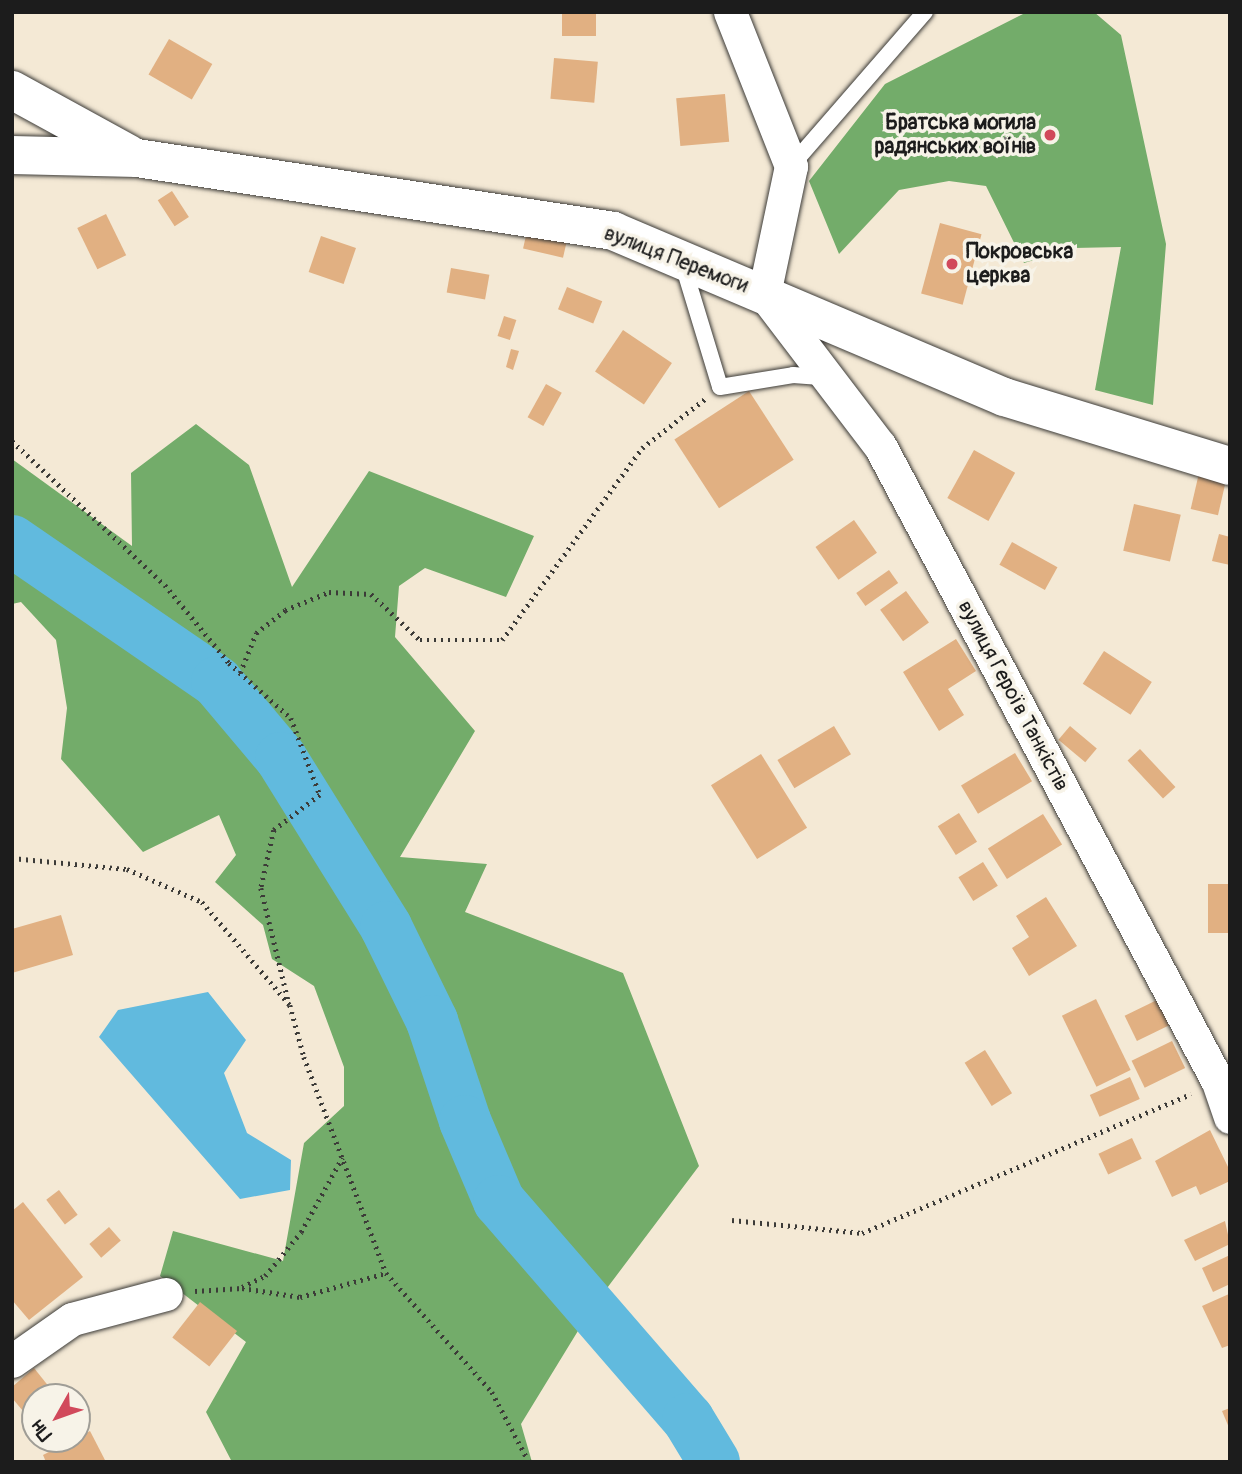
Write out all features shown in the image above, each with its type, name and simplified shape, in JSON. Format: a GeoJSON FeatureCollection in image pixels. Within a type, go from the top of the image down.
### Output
{"type":"FeatureCollection","features":[{"type":"Feature","properties":{"kind":"street"},"geometry":{"type":"LineString","coordinates":[[730,12],[791,166],[764,294]]}},
{"type":"Feature","properties":{"kind":"street"},"geometry":{"type":"LineString","coordinates":[[12,90],[136,158]]}},
{"type":"Feature","properties":{"kind":"street","name":"вулиця Перемоги"},"geometry":{"type":"LineString","coordinates":[[12,155],[136,158],[613,231],[1004,397],[1230,466]]}},
{"type":"Feature","properties":{"kind":"street","name":"вулиця Героїв Танкістів"},"geometry":{"type":"LineString","coordinates":[[764,294],[880,446],[1218,1082],[1230,1117]]}},
{"type":"Feature","properties":{"kind":"street"},"geometry":{"type":"LineString","coordinates":[[12,1361],[72,1319],[166,1294]]}},
{"type":"Feature","properties":{"kind":"lane"},"geometry":{"type":"LineString","coordinates":[[791,166],[925,12]]}},
{"type":"Feature","properties":{"kind":"lane"},"geometry":{"type":"LineString","coordinates":[[682,260],[720,387],[793,375],[828,377]]}},
{"type":"Feature","properties":{"kind":"path"},"geometry":{"type":"LineString","coordinates":[[240,673],[256,633],[285,610],[329,592],[371,594],[420,640],[502,640],[642,448],[720,387]]}},
{"type":"Feature","properties":{"kind":"path"},"geometry":{"type":"LineString","coordinates":[[12,441],[164,586],[240,673],[291,718],[320,795],[299,808],[274,830],[261,888],[290,1005],[342,1158],[386,1273],[492,1392],[529,1462]]}},
{"type":"Feature","properties":{"kind":"path"},"geometry":{"type":"LineString","coordinates":[[12,858],[127,869],[202,902],[290,1005]]}},
{"type":"Feature","properties":{"kind":"path"},"geometry":{"type":"LineString","coordinates":[[732,1220],[862,1233],[1218,1082]]}},
{"type":"Feature","properties":{"kind":"path"},"geometry":{"type":"LineString","coordinates":[[242,1288],[265,1276],[301,1233],[342,1158]]}},
{"type":"Feature","properties":{"kind":"path"},"geometry":{"type":"LineString","coordinates":[[166,1294],[242,1288],[300,1297],[386,1273]]}},
{"type":"Feature","properties":{"kind":"green space"},"geometry":{"type":"Polygon","coordinates":[[[1027,12],[1094,12],[1121,35],[1166,244],[1153,405],[1095,390],[1121,247],[1074,248],[1024,263],[986,186],[949,181],[899,190],[839,254],[809,181],[885,84],[1027,12]]]}},
{"type":"Feature","properties":{"kind":"green space"},"geometry":{"type":"Polygon","coordinates":[[[196,424],[249,465],[292,587],[369,471],[534,536],[506,597],[425,568],[399,586],[395,637],[475,731],[400,857],[487,864],[465,912],[623,973],[699,1166],[592,1308],[521,1424],[532,1462],[232,1462],[206,1412],[246,1342],[160,1276],[173,1231],[283,1261],[304,1143],[344,1106],[344,1067],[314,986],[272,959],[263,925],[215,882],[236,855],[219,815],[143,852],[61,759],[67,708],[56,640],[21,602],[12,604],[12,459],[132,546],[131,473],[196,424]]]}},
{"type":"Feature","properties":{"kind":"water"},"geometry":{"type":"Polygon","coordinates":[[[208,992],[246,1040],[224,1073],[247,1133],[291,1160],[290,1190],[240,1199],[99,1037],[118,1010],[208,992]]]}},
{"type":"Feature","properties":{"kind":"building"},"geometry":{"type":"Polygon","coordinates":[[[562,12],[596,12],[596,36],[562,36],[562,12]]]}},
{"type":"Feature","properties":{"kind":"building"},"geometry":{"type":"Polygon","coordinates":[[[169,39],[212,64],[192,100],[148,75],[169,39]]]}},
{"type":"Feature","properties":{"kind":"building"},"geometry":{"type":"Polygon","coordinates":[[[554,58],[598,62],[594,103],[550,99],[554,58]]]}},
{"type":"Feature","properties":{"kind":"building"},"geometry":{"type":"Polygon","coordinates":[[[725,94],[729,142],[680,146],[676,98],[725,94]]]}},
{"type":"Feature","properties":{"kind":"building"},"geometry":{"type":"Polygon","coordinates":[[[172,191],[189,217],[175,226],[158,200],[172,191]]]}},
{"type":"Feature","properties":{"kind":"building"},"geometry":{"type":"Polygon","coordinates":[[[106,214],[126,255],[97,269],[77,228],[106,214]]]}},
{"type":"Feature","properties":{"kind":"building","name":"Покровська церква"},"geometry":{"type":"Polygon","coordinates":[[[940,223],[982,234],[963,305],[921,294],[940,223]]]}},
{"type":"Feature","properties":{"kind":"building"},"geometry":{"type":"Polygon","coordinates":[[[528,227],[568,236],[563,258],[523,248],[528,227]]]}},
{"type":"Feature","properties":{"kind":"building"},"geometry":{"type":"Polygon","coordinates":[[[321,236],[356,248],[344,284],[309,272],[321,236]]]}},
{"type":"Feature","properties":{"kind":"building"},"geometry":{"type":"Polygon","coordinates":[[[451,268],[489,275],[485,299],[447,293],[451,268]]]}},
{"type":"Feature","properties":{"kind":"building"},"geometry":{"type":"Polygon","coordinates":[[[567,287],[602,301],[593,323],[558,309],[567,287]]]}},
{"type":"Feature","properties":{"kind":"building"},"geometry":{"type":"Polygon","coordinates":[[[504,316],[516,320],[510,340],[498,336],[504,316]]]}},
{"type":"Feature","properties":{"kind":"building"},"geometry":{"type":"Polygon","coordinates":[[[623,330],[672,363],[644,404],[595,371],[623,330]]]}},
{"type":"Feature","properties":{"kind":"building"},"geometry":{"type":"Polygon","coordinates":[[[511,349],[519,351],[513,370],[506,367],[511,349]]]}},
{"type":"Feature","properties":{"kind":"building"},"geometry":{"type":"Polygon","coordinates":[[[546,384],[562,393],[543,426],[528,417],[546,384]]]}},
{"type":"Feature","properties":{"kind":"building"},"geometry":{"type":"Polygon","coordinates":[[[749,391],[794,460],[719,508],[674,439],[749,391]]]}},
{"type":"Feature","properties":{"kind":"building"},"geometry":{"type":"Polygon","coordinates":[[[974,450],[1015,473],[988,521],[947,498],[974,450]]]}},
{"type":"Feature","properties":{"kind":"building"},"geometry":{"type":"Polygon","coordinates":[[[1199,473],[1226,479],[1218,515],[1191,509],[1199,473]]]}},
{"type":"Feature","properties":{"kind":"building"},"geometry":{"type":"Polygon","coordinates":[[[1134,504],[1181,515],[1170,562],[1123,551],[1134,504]]]}},
{"type":"Feature","properties":{"kind":"building"},"geometry":{"type":"Polygon","coordinates":[[[854,520],[877,553],[838,580],[815,547],[854,520]]]}},
{"type":"Feature","properties":{"kind":"building"},"geometry":{"type":"Polygon","coordinates":[[[1219,534],[1230,537],[1230,565],[1212,561],[1219,534]]]}},
{"type":"Feature","properties":{"kind":"building"},"geometry":{"type":"Polygon","coordinates":[[[1012,542],[1057,567],[1045,590],[999,565],[1012,542]]]}},
{"type":"Feature","properties":{"kind":"building"},"geometry":{"type":"Polygon","coordinates":[[[889,570],[898,583],[865,606],[856,593],[889,570]]]}},
{"type":"Feature","properties":{"kind":"building"},"geometry":{"type":"Polygon","coordinates":[[[906,591],[929,623],[903,641],[880,610],[906,591]]]}},
{"type":"Feature","properties":{"kind":"building"},"geometry":{"type":"Polygon","coordinates":[[[956,639],[976,671],[948,689],[964,715],[939,731],[903,672],[956,639]]]}},
{"type":"Feature","properties":{"kind":"building"},"geometry":{"type":"Polygon","coordinates":[[[1104,651],[1152,682],[1131,715],[1083,684],[1104,651]]]}},
{"type":"Feature","properties":{"kind":"building"},"geometry":{"type":"Polygon","coordinates":[[[834,726],[851,754],[794,788],[777,760],[834,726]]]}},
{"type":"Feature","properties":{"kind":"building"},"geometry":{"type":"Polygon","coordinates":[[[1070,726],[1097,748],[1085,762],[1058,740],[1070,726]]]}},
{"type":"Feature","properties":{"kind":"building"},"geometry":{"type":"Polygon","coordinates":[[[1140,749],[1175,787],[1163,799],[1128,761],[1140,749]]]}},
{"type":"Feature","properties":{"kind":"building"},"geometry":{"type":"Polygon","coordinates":[[[1015,753],[1032,781],[978,814],[961,785],[1015,753]]]}},
{"type":"Feature","properties":{"kind":"building"},"geometry":{"type":"Polygon","coordinates":[[[761,754],[807,828],[757,859],[711,785],[761,754]]]}},
{"type":"Feature","properties":{"kind":"building"},"geometry":{"type":"Polygon","coordinates":[[[959,813],[977,842],[956,855],[938,826],[959,813]]]}},
{"type":"Feature","properties":{"kind":"building"},"geometry":{"type":"Polygon","coordinates":[[[1043,814],[1062,845],[1007,879],[988,848],[1043,814]]]}},
{"type":"Feature","properties":{"kind":"building"},"geometry":{"type":"Polygon","coordinates":[[[983,862],[998,886],[973,901],[958,877],[983,862]]]}},
{"type":"Feature","properties":{"kind":"building"},"geometry":{"type":"Polygon","coordinates":[[[1208,884],[1230,884],[1230,933],[1208,933],[1208,884]]]}},
{"type":"Feature","properties":{"kind":"building"},"geometry":{"type":"Polygon","coordinates":[[[1046,897],[1077,946],[1029,976],[1012,948],[1029,937],[1016,916],[1046,897]]]}},
{"type":"Feature","properties":{"kind":"building"},"geometry":{"type":"Polygon","coordinates":[[[61,915],[73,955],[12,973],[12,929],[61,915]]]}},
{"type":"Feature","properties":{"kind":"building"},"geometry":{"type":"Polygon","coordinates":[[[1096,999],[1131,1070],[1096,1087],[1062,1016],[1096,999]]]}},
{"type":"Feature","properties":{"kind":"building"},"geometry":{"type":"Polygon","coordinates":[[[1157,1000],[1169,1025],[1137,1041],[1125,1016],[1157,1000]]]}},
{"type":"Feature","properties":{"kind":"building"},"geometry":{"type":"Polygon","coordinates":[[[1172,1041],[1185,1068],[1145,1088],[1132,1061],[1172,1041]]]}},
{"type":"Feature","properties":{"kind":"building"},"geometry":{"type":"Polygon","coordinates":[[[985,1050],[1012,1093],[992,1106],[965,1063],[985,1050]]]}},
{"type":"Feature","properties":{"kind":"building"},"geometry":{"type":"Polygon","coordinates":[[[1130,1077],[1140,1099],[1100,1117],[1090,1095],[1130,1077]]]}},
{"type":"Feature","properties":{"kind":"building"},"geometry":{"type":"Polygon","coordinates":[[[1210,1130],[1230,1171],[1230,1181],[1200,1195],[1196,1186],[1172,1197],[1155,1161],[1210,1130]]]}},
{"type":"Feature","properties":{"kind":"building"},"geometry":{"type":"Polygon","coordinates":[[[1132,1138],[1142,1159],[1108,1174],[1098,1154],[1132,1138]]]}},
{"type":"Feature","properties":{"kind":"building"},"geometry":{"type":"Polygon","coordinates":[[[59,1190],[78,1215],[65,1224],[46,1200],[59,1190]]]}},
{"type":"Feature","properties":{"kind":"building"},"geometry":{"type":"Polygon","coordinates":[[[23,1202],[83,1277],[29,1320],[12,1300],[12,1211],[23,1202]]]}},
{"type":"Feature","properties":{"kind":"building"},"geometry":{"type":"Polygon","coordinates":[[[1225,1221],[1230,1244],[1195,1261],[1184,1240],[1225,1221]]]}},
{"type":"Feature","properties":{"kind":"building"},"geometry":{"type":"Polygon","coordinates":[[[109,1227],[121,1241],[101,1258],[89,1244],[109,1227]]]}},
{"type":"Feature","properties":{"kind":"building"},"geometry":{"type":"Polygon","coordinates":[[[1230,1255],[1230,1284],[1213,1292],[1202,1268],[1230,1255]]]}},
{"type":"Feature","properties":{"kind":"building"},"geometry":{"type":"Polygon","coordinates":[[[1229,1294],[1230,1345],[1222,1348],[1202,1306],[1229,1294]]]}},
{"type":"Feature","properties":{"kind":"building"},"geometry":{"type":"Polygon","coordinates":[[[200,1302],[237,1331],[209,1366],[172,1337],[200,1302]]]}},
{"type":"Feature","properties":{"kind":"building"},"geometry":{"type":"Polygon","coordinates":[[[34,1368],[46,1383],[21,1383],[21,1409],[12,1398],[12,1387],[34,1368]]]}},
{"type":"Feature","properties":{"kind":"building"},"geometry":{"type":"Polygon","coordinates":[[[1230,1408],[1230,1430],[1222,1411],[1230,1408]]]}},
{"type":"Feature","properties":{"kind":"building"},"geometry":{"type":"Polygon","coordinates":[[[91,1433],[106,1462],[46,1462],[43,1455],[91,1453],[91,1433]]]}},
{"type":"Feature","properties":{"kind":"waterway"},"geometry":{"type":"LineString","coordinates":[[12,541],[217,682],[281,758],[386,927],[432,1021],[465,1121],[499,1201],[688,1419],[714,1462]]}},
{"type":"Feature","properties":{"kind":"place","name":"Братська могила радянських воїнів"},"geometry":{"type":"Point","coordinates":[1050,135]}},
{"type":"Feature","properties":{"kind":"place","name":"Покровська церква"},"geometry":{"type":"Point","coordinates":[952,264]}}]}
